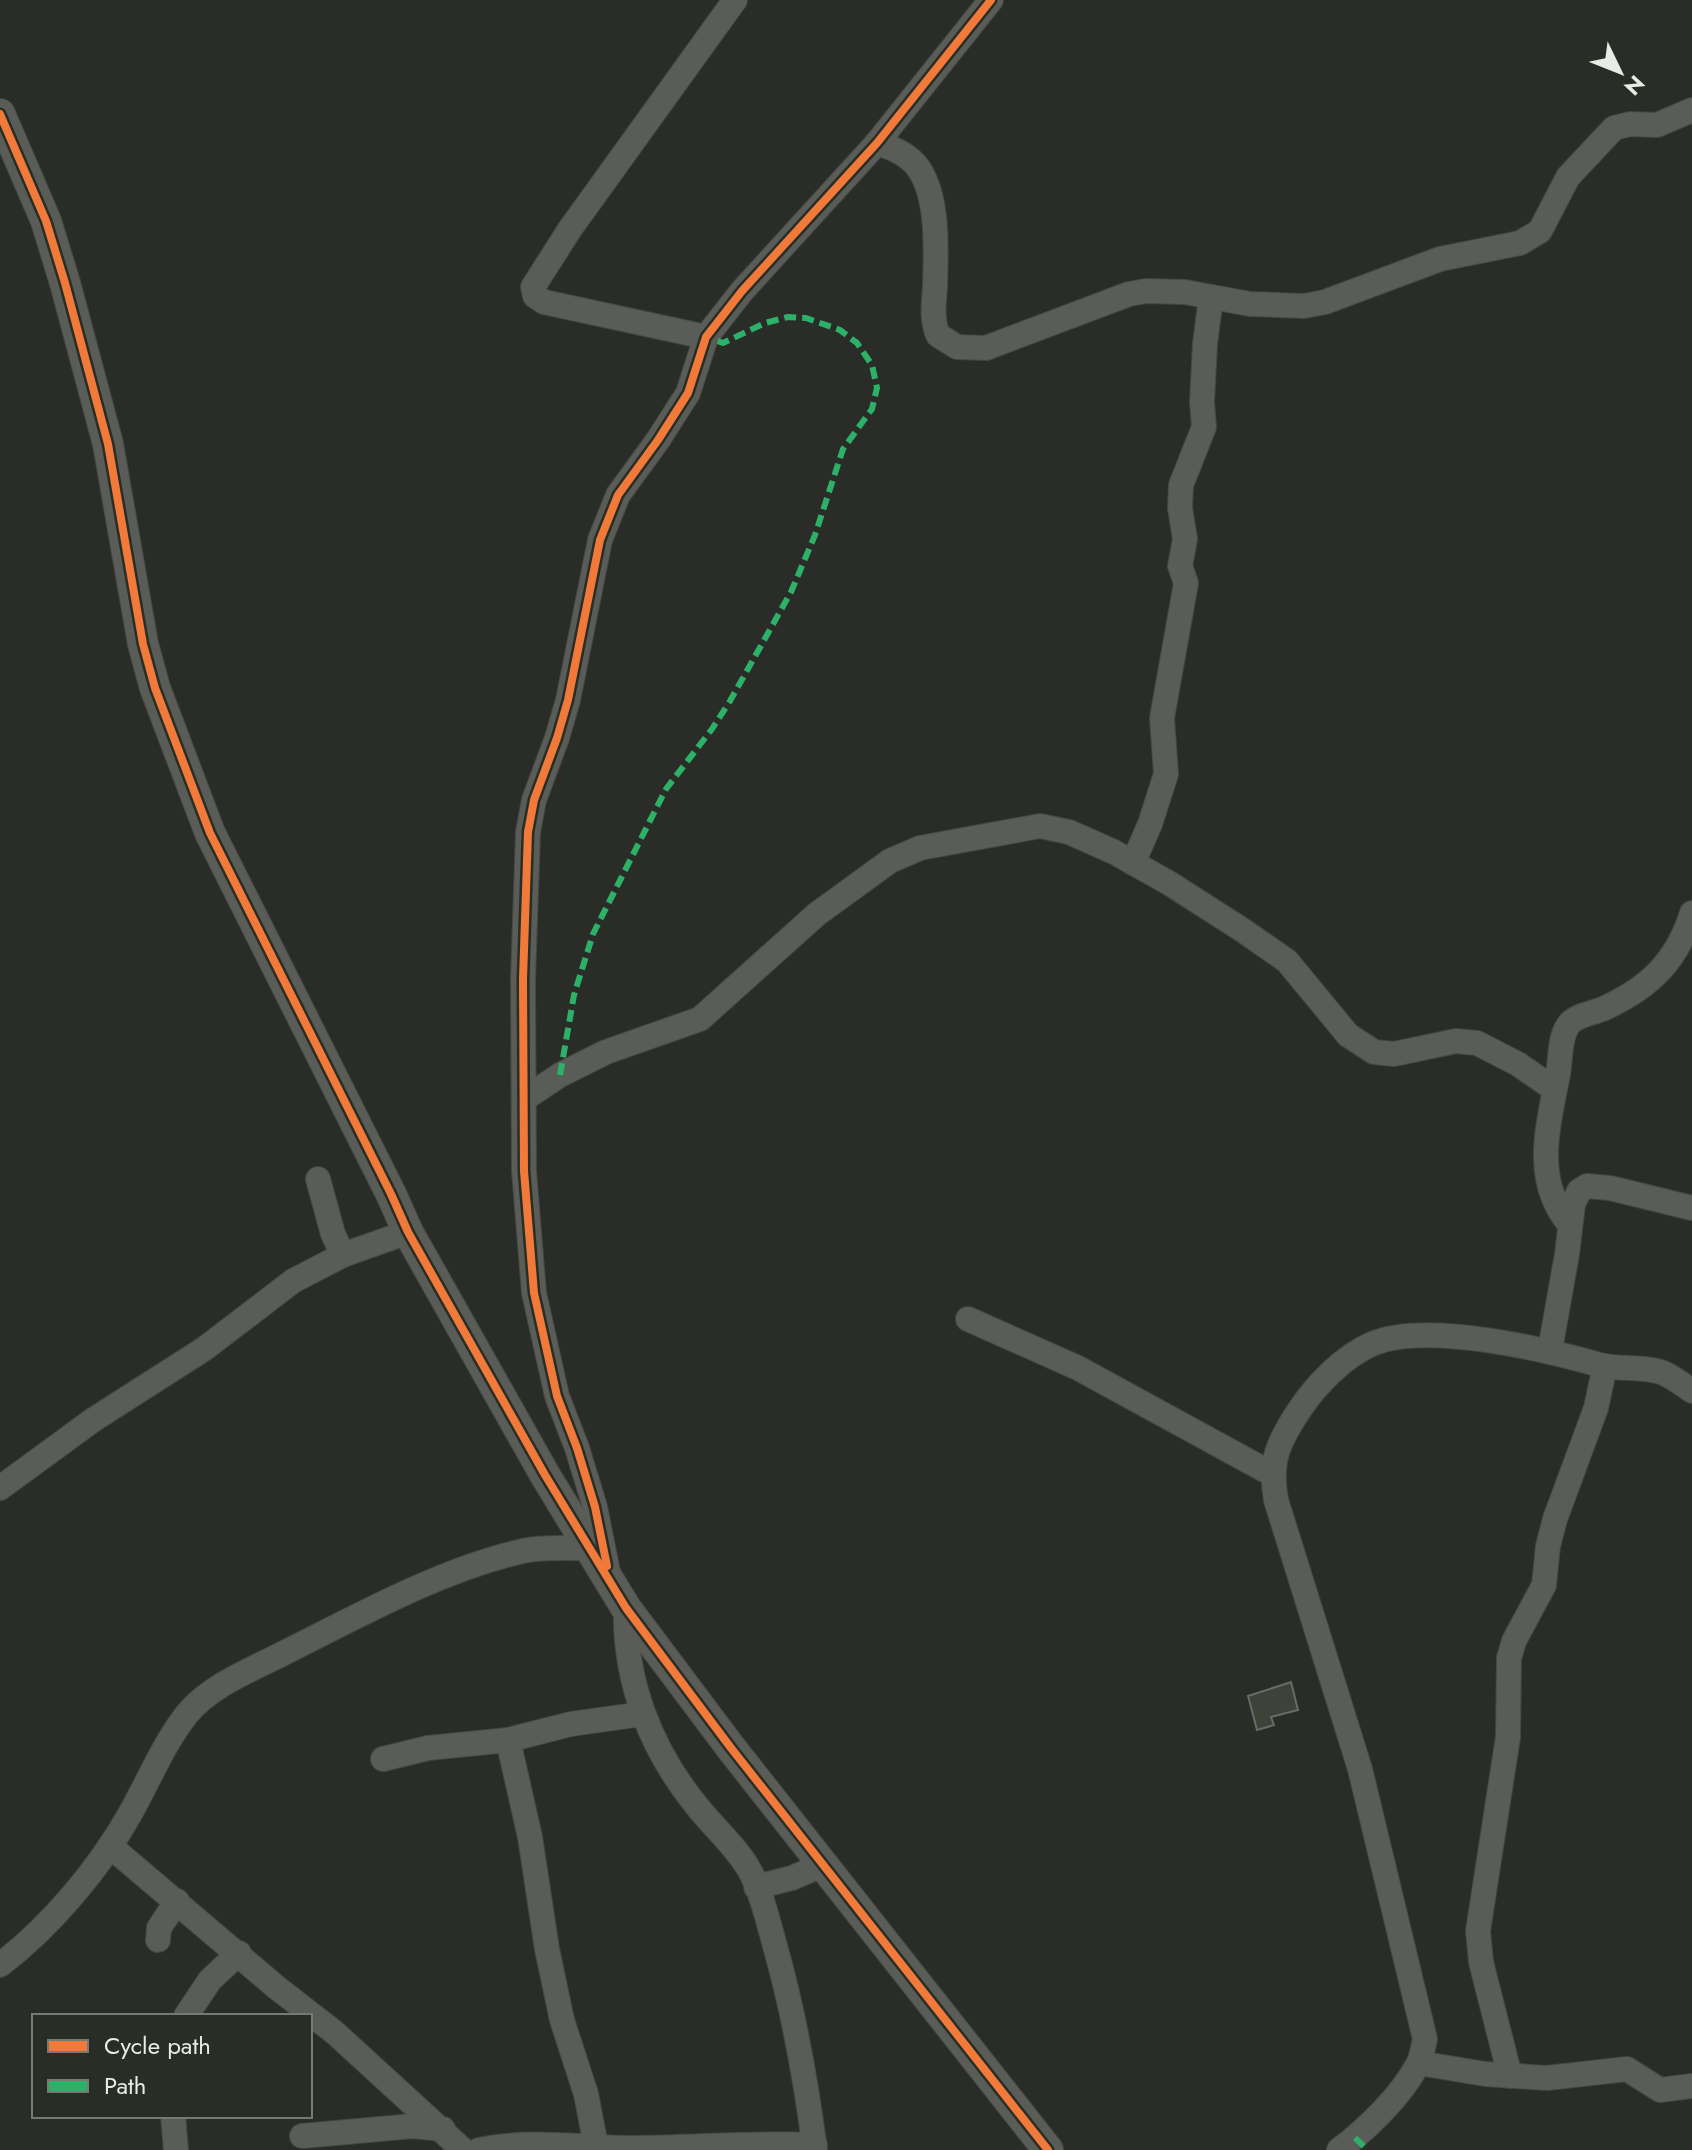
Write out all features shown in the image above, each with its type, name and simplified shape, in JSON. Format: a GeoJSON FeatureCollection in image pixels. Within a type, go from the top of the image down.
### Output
{"type":"FeatureCollection","features":[{"type":"Feature","properties":{"kind":"street"},"geometry":{"type":"LineString","coordinates":[[706,337],[544,302],[535,296],[533,287],[570,229],[735,0]]}},
{"type":"Feature","properties":{"kind":"street"},"geometry":{"type":"LineString","coordinates":[[479,2150],[553,2145],[632,2148],[780,2143],[815,2148],[790,2003],[765,1909],[750,1872],[731,1844],[676,1779],[642,1714],[628,1665],[618,1595],[577,1448],[557,1396],[534,1293],[524,1171],[523,979],[528,832],[534,800],[568,700],[600,540],[618,495],[688,393],[706,337],[742,291],[877,143],[991,0]]}},
{"type":"Feature","properties":{"kind":"street"},"geometry":{"type":"LineString","coordinates":[[877,143],[909,158],[928,189],[936,239],[934,323],[938,335],[950,344],[972,349],[995,346],[1129,294],[1164,291],[1250,304],[1304,306],[1325,302],[1440,259],[1520,243],[1540,231],[1568,177],[1614,128],[1630,124],[1657,125],[1692,110]]}},
{"type":"Feature","properties":{"kind":"street"},"geometry":{"type":"LineString","coordinates":[[0,114],[46,221],[65,283],[108,444],[143,644],[160,700],[210,833],[408,1232],[545,1475],[618,1595],[822,1865],[1048,2150]]}},
{"type":"Feature","properties":{"kind":"street"},"geometry":{"type":"LineString","coordinates":[[1133,863],[1166,774],[1162,718],[1186,583],[1179,565],[1185,539],[1180,508],[1181,485],[1204,427],[1204,359],[1211,297]]}},
{"type":"Feature","properties":{"kind":"street"},"geometry":{"type":"LineString","coordinates":[[524,1099],[560,1075],[606,1052],[700,1019],[817,914],[890,861],[920,848],[1040,826],[1050,826],[1076,835],[1133,863],[1169,883],[1287,961],[1348,1035],[1366,1049],[1387,1055],[1456,1041],[1477,1043],[1518,1064],[1554,1089]]}},
{"type":"Feature","properties":{"kind":"street"},"geometry":{"type":"LineString","coordinates":[[1570,1225],[1558,1209],[1545,1173],[1546,1133],[1562,1044],[1570,1023],[1635,992],[1657,975],[1682,943],[1692,913]]}},
{"type":"Feature","properties":{"kind":"street"},"geometry":{"type":"LineString","coordinates":[[318,1179],[333,1234],[343,1255]]}},
{"type":"Feature","properties":{"kind":"street"},"geometry":{"type":"LineString","coordinates":[[1550,1350],[1576,1194],[1587,1186],[1641,1194],[1692,1208]]}},
{"type":"Feature","properties":{"kind":"street"},"geometry":{"type":"LineString","coordinates":[[0,1488],[93,1420],[204,1349],[293,1281],[343,1255],[408,1232]]}},
{"type":"Feature","properties":{"kind":"street"},"geometry":{"type":"LineString","coordinates":[[968,1319],[1078,1368],[1272,1474]]}},
{"type":"Feature","properties":{"kind":"street"},"geometry":{"type":"LineString","coordinates":[[1339,2150],[1387,2105],[1419,2063],[1425,2039],[1398,1916],[1352,1740],[1276,1500],[1272,1474],[1286,1429],[1305,1402],[1332,1373],[1370,1345],[1412,1336],[1483,1340],[1550,1350],[1605,1366],[1662,1373],[1692,1391]]}},
{"type":"Feature","properties":{"kind":"street"},"geometry":{"type":"LineString","coordinates":[[1510,2076],[1481,1962],[1478,1931],[1508,1737],[1509,1658],[1514,1641],[1544,1585],[1548,1546],[1555,1519],[1596,1408],[1605,1366]]}},
{"type":"Feature","properties":{"kind":"street"},"geometry":{"type":"LineString","coordinates":[[0,1965],[83,1882],[110,1846],[185,1717],[207,1696],[344,1621],[467,1570],[525,1550],[590,1548]]}},
{"type":"Feature","properties":{"kind":"street"},"geometry":{"type":"LineString","coordinates":[[383,1759],[428,1748],[508,1740],[571,1724],[642,1714]]}},
{"type":"Feature","properties":{"kind":"street"},"geometry":{"type":"LineString","coordinates":[[508,1740],[530,1837],[547,1949],[562,2020],[586,2094],[596,2146]]}},
{"type":"Feature","properties":{"kind":"street"},"geometry":{"type":"LineString","coordinates":[[110,1846],[311,2014]]}},
{"type":"Feature","properties":{"kind":"street"},"geometry":{"type":"LineString","coordinates":[[756,1887],[792,1878],[822,1865]]}},
{"type":"Feature","properties":{"kind":"street"},"geometry":{"type":"LineString","coordinates":[[158,1940],[159,1928],[177,1901]]}},
{"type":"Feature","properties":{"kind":"street"},"geometry":{"type":"LineString","coordinates":[[187,2014],[210,1980],[239,1953]]}},
{"type":"Feature","properties":{"kind":"street"},"geometry":{"type":"LineString","coordinates":[[312,2015],[463,2150]]}},
{"type":"Feature","properties":{"kind":"street"},"geometry":{"type":"LineString","coordinates":[[1419,2063],[1547,2078],[1627,2069],[1660,2090],[1692,2086]]}},
{"type":"Feature","properties":{"kind":"street"},"geometry":{"type":"LineString","coordinates":[[173,2118],[176,2150]]}},
{"type":"Feature","properties":{"kind":"street"},"geometry":{"type":"LineString","coordinates":[[302,2136],[351,2141],[413,2126],[443,2129]]}},
{"type":"Feature","properties":{"kind":"building"},"geometry":{"type":"Polygon","coordinates":[[[1291,1682],[1298,1710],[1271,1717],[1274,1725],[1257,1730],[1248,1696],[1291,1682]]]}},
{"type":"Feature","properties":{"kind":"marked path"},"geometry":{"type":"LineString","coordinates":[[560,1075],[574,995],[593,934],[666,789],[730,701],[791,592],[815,535],[843,449],[872,409],[877,388],[872,365],[857,343],[840,330],[806,318],[788,317],[765,323],[723,343],[706,337]]}},
{"type":"Feature","properties":{"kind":"marked path"},"geometry":{"type":"LineString","coordinates":[[1355,2138],[1368,2150]]}},
{"type":"Feature","properties":{"kind":"cycle path"},"geometry":{"type":"LineString","coordinates":[[607,1566],[595,1507],[557,1396],[534,1293],[524,1171],[523,979],[528,832],[534,800],[568,700],[600,540],[618,495],[688,393],[706,337],[742,291],[877,143],[991,0]]}},
{"type":"Feature","properties":{"kind":"cycle path"},"geometry":{"type":"LineString","coordinates":[[0,114],[46,221],[65,283],[108,444],[143,644],[155,688],[210,833],[408,1232],[545,1475],[626,1608],[731,1748],[1048,2150]]}}]}
